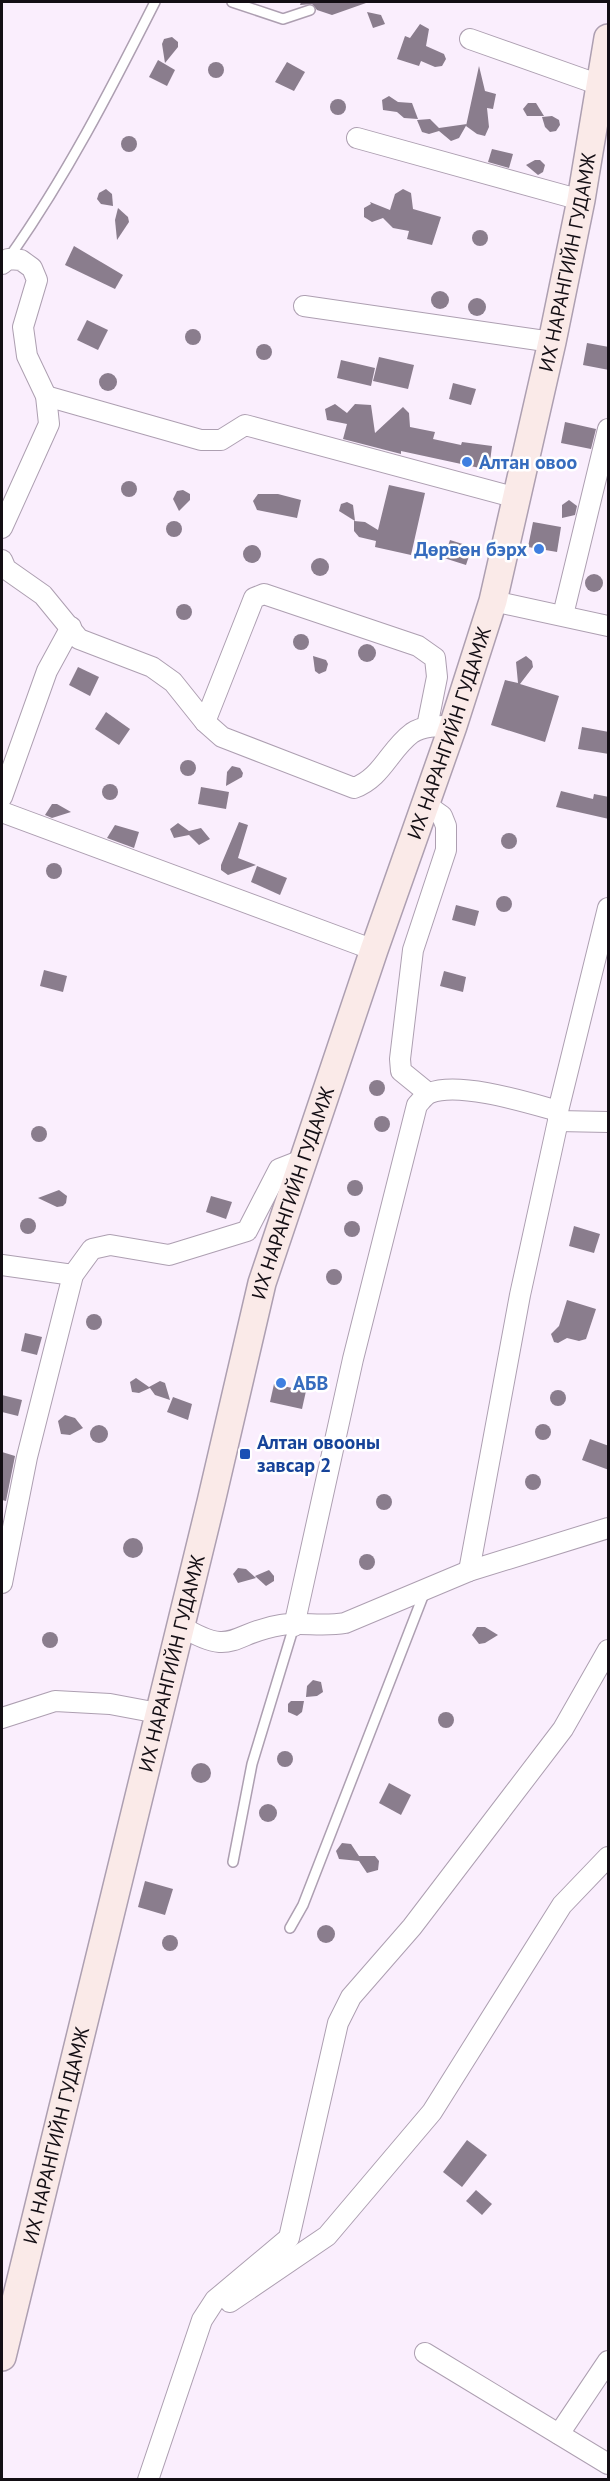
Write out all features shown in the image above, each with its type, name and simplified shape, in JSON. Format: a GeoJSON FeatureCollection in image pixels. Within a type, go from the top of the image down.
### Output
{"type":"FeatureCollection","features":[{"type":"Feature","properties":{"kind":"main road","name":"ИХ НАРАНГИЙН ГУДАМЖ"},"geometry":{"type":"LineString","coordinates":[[2,2357],[50,2170],[262,1283],[425,804],[440,726],[493,601],[552,342],[581,200],[608,39]]}},
{"type":"Feature","properties":{"kind":"street"},"geometry":{"type":"LineString","coordinates":[[470,39],[600,85]]}},
{"type":"Feature","properties":{"kind":"street"},"geometry":{"type":"LineString","coordinates":[[357,138],[581,200]]}},
{"type":"Feature","properties":{"kind":"street"},"geometry":{"type":"LineString","coordinates":[[2,528],[49,424],[46,396],[27,356],[23,327],[37,280],[32,268],[21,260],[5,261]]}},
{"type":"Feature","properties":{"kind":"street"},"geometry":{"type":"LineString","coordinates":[[304,306],[552,342]]}},
{"type":"Feature","properties":{"kind":"street"},"geometry":{"type":"LineString","coordinates":[[46,396],[201,440],[221,440],[245,425],[517,498]]}},
{"type":"Feature","properties":{"kind":"street"},"geometry":{"type":"LineString","coordinates":[[563,615],[609,429]]}},
{"type":"Feature","properties":{"kind":"street"},"geometry":{"type":"LineString","coordinates":[[2,560],[6,569],[43,595],[80,639],[152,668],[166,677],[205,722],[222,736],[354,788],[368,783],[412,733],[440,726],[435,658],[418,646],[264,594],[254,598],[205,722]]}},
{"type":"Feature","properties":{"kind":"street"},"geometry":{"type":"LineString","coordinates":[[493,601],[609,626]]}},
{"type":"Feature","properties":{"kind":"street"},"geometry":{"type":"LineString","coordinates":[[2,797],[47,671],[71,627]]}},
{"type":"Feature","properties":{"kind":"street"},"geometry":{"type":"LineString","coordinates":[[425,804],[442,816],[446,826],[446,850],[413,950],[400,1059],[401,1071],[428,1093]]}},
{"type":"Feature","properties":{"kind":"street"},"geometry":{"type":"LineString","coordinates":[[2,812],[374,950]]}},
{"type":"Feature","properties":{"kind":"street"},"geometry":{"type":"LineString","coordinates":[[469,1571],[520,1295],[558,1116],[609,908]]}},
{"type":"Feature","properties":{"kind":"street"},"geometry":{"type":"LineString","coordinates":[[294,1626],[352,1359],[417,1105],[428,1093],[443,1090],[504,1095],[558,1116],[609,1122]]}},
{"type":"Feature","properties":{"kind":"street"},"geometry":{"type":"LineString","coordinates":[[2,1582],[27,1457],[73,1275],[92,1249],[110,1245],[169,1255],[247,1231],[279,1169],[302,1160]]}},
{"type":"Feature","properties":{"kind":"street"},"geometry":{"type":"LineString","coordinates":[[2,1264],[73,1275]]}},
{"type":"Feature","properties":{"kind":"street"},"geometry":{"type":"LineString","coordinates":[[181,1626],[201,1639],[227,1643],[280,1625],[325,1626],[345,1623],[469,1571],[609,1528]]}},
{"type":"Feature","properties":{"kind":"street"},"geometry":{"type":"LineString","coordinates":[[148,2480],[202,2320],[215,2300],[290,2238],[338,2023],[351,1997],[412,1927],[563,1729],[609,1650]]}},
{"type":"Feature","properties":{"kind":"street"},"geometry":{"type":"LineString","coordinates":[[2,1718],[39,1705],[71,1700],[110,1704],[158,1713]]}},
{"type":"Feature","properties":{"kind":"street"},"geometry":{"type":"LineString","coordinates":[[202,2320],[327,2236],[432,2112],[562,1905],[609,1857]]}},
{"type":"Feature","properties":{"kind":"street"},"geometry":{"type":"LineString","coordinates":[[424,2353],[609,2464]]}},
{"type":"Feature","properties":{"kind":"street"},"geometry":{"type":"LineString","coordinates":[[559,2434],[609,2361]]}},
{"type":"Feature","properties":{"kind":"lane"},"geometry":{"type":"LineString","coordinates":[[5,261],[48,203],[103,106],[155,2]]}},
{"type":"Feature","properties":{"kind":"lane"},"geometry":{"type":"LineString","coordinates":[[232,2],[283,19],[310,10]]}},
{"type":"Feature","properties":{"kind":"lane"},"geometry":{"type":"LineString","coordinates":[[290,1928],[307,1894],[426,1589]]}},
{"type":"Feature","properties":{"kind":"lane"},"geometry":{"type":"LineString","coordinates":[[233,1862],[252,1764],[294,1626]]}},
{"type":"Feature","properties":{"kind":"building"},"geometry":{"type":"Polygon","coordinates":[[[301,2],[366,3],[332,15],[317,10],[312,4],[300,5],[301,2]]]}},
{"type":"Feature","properties":{"kind":"building"},"geometry":{"type":"Polygon","coordinates":[[[367,12],[381,15],[385,24],[373,28],[367,12]]]}},
{"type":"Feature","properties":{"kind":"building"},"geometry":{"type":"Polygon","coordinates":[[[420,24],[429,29],[426,46],[444,54],[446,59],[442,66],[435,67],[421,61],[419,66],[397,59],[405,36],[410,38],[420,24]]]}},
{"type":"Feature","properties":{"kind":"building"},"geometry":{"type":"Polygon","coordinates":[[[172,37],[178,42],[178,47],[165,63],[162,44],[164,39],[172,37]]]}},
{"type":"Feature","properties":{"kind":"building"},"geometry":{"type":"Polygon","coordinates":[[[158,60],[175,70],[167,86],[149,77],[158,60]]]}},
{"type":"Feature","properties":{"kind":"building"},"geometry":{"type":"Polygon","coordinates":[[[216,62],[224,70],[216,78],[208,70],[216,62]]]}},
{"type":"Feature","properties":{"kind":"building"},"geometry":{"type":"Polygon","coordinates":[[[287,62],[305,72],[294,91],[275,82],[287,62]]]}},
{"type":"Feature","properties":{"kind":"building"},"geometry":{"type":"Polygon","coordinates":[[[479,66],[485,91],[496,94],[493,109],[487,108],[489,127],[485,136],[477,134],[466,126],[479,66]]]}},
{"type":"Feature","properties":{"kind":"building"},"geometry":{"type":"Polygon","coordinates":[[[389,96],[398,102],[412,103],[418,119],[404,118],[397,112],[383,110],[382,100],[389,96]]]}},
{"type":"Feature","properties":{"kind":"building"},"geometry":{"type":"Polygon","coordinates":[[[335,99],[341,99],[346,107],[344,113],[335,115],[330,110],[330,104],[335,99]]]}},
{"type":"Feature","properties":{"kind":"building"},"geometry":{"type":"Polygon","coordinates":[[[528,103],[536,103],[544,116],[527,116],[523,109],[528,103]]]}},
{"type":"Feature","properties":{"kind":"building"},"geometry":{"type":"Polygon","coordinates":[[[552,116],[559,120],[560,125],[556,131],[550,132],[545,127],[542,117],[552,116]]]}},
{"type":"Feature","properties":{"kind":"building"},"geometry":{"type":"Polygon","coordinates":[[[430,119],[439,128],[467,124],[459,138],[451,141],[439,131],[429,134],[422,132],[417,120],[430,119]]]}},
{"type":"Feature","properties":{"kind":"building"},"geometry":{"type":"Polygon","coordinates":[[[126,136],[132,136],[137,144],[135,150],[126,152],[121,147],[121,141],[126,136]]]}},
{"type":"Feature","properties":{"kind":"building"},"geometry":{"type":"Polygon","coordinates":[[[492,149],[513,154],[509,168],[488,162],[492,149]]]}},
{"type":"Feature","properties":{"kind":"building"},"geometry":{"type":"Polygon","coordinates":[[[540,160],[545,165],[543,172],[538,175],[526,165],[540,160]]]}},
{"type":"Feature","properties":{"kind":"building"},"geometry":{"type":"Polygon","coordinates":[[[106,189],[112,194],[113,206],[101,204],[97,199],[99,193],[106,189]]]}},
{"type":"Feature","properties":{"kind":"building"},"geometry":{"type":"Polygon","coordinates":[[[403,189],[411,193],[413,209],[441,217],[432,245],[407,239],[409,231],[393,228],[383,218],[372,222],[364,217],[364,208],[371,204],[370,202],[390,210],[395,194],[403,189]]]}},
{"type":"Feature","properties":{"kind":"building"},"geometry":{"type":"Polygon","coordinates":[[[118,208],[128,217],[129,222],[117,240],[115,220],[118,208]]]}},
{"type":"Feature","properties":{"kind":"building"},"geometry":{"type":"Polygon","coordinates":[[[477,230],[483,230],[488,238],[486,244],[477,246],[472,241],[472,235],[477,230]]]}},
{"type":"Feature","properties":{"kind":"building"},"geometry":{"type":"Polygon","coordinates":[[[74,246],[123,275],[115,289],[65,265],[74,246]]]}},
{"type":"Feature","properties":{"kind":"building"},"geometry":{"type":"Polygon","coordinates":[[[440,291],[446,294],[449,300],[446,306],[440,309],[434,306],[431,300],[434,294],[440,291]]]}},
{"type":"Feature","properties":{"kind":"building"},"geometry":{"type":"Polygon","coordinates":[[[473,298],[481,298],[486,303],[484,314],[473,316],[468,311],[468,303],[473,298]]]}},
{"type":"Feature","properties":{"kind":"building"},"geometry":{"type":"Polygon","coordinates":[[[87,320],[108,330],[98,350],[77,340],[87,320]]]}},
{"type":"Feature","properties":{"kind":"building"},"geometry":{"type":"Polygon","coordinates":[[[193,329],[201,337],[193,345],[185,337],[193,329]]]}},
{"type":"Feature","properties":{"kind":"building"},"geometry":{"type":"Polygon","coordinates":[[[587,343],[609,347],[609,370],[583,365],[587,343]]]}},
{"type":"Feature","properties":{"kind":"building"},"geometry":{"type":"Polygon","coordinates":[[[264,344],[270,346],[272,352],[270,358],[264,360],[258,358],[256,352],[258,346],[264,344]]]}},
{"type":"Feature","properties":{"kind":"building"},"geometry":{"type":"Polygon","coordinates":[[[379,357],[414,365],[408,389],[373,381],[379,357]]]}},
{"type":"Feature","properties":{"kind":"building"},"geometry":{"type":"Polygon","coordinates":[[[341,360],[375,368],[371,386],[337,378],[341,360]]]}},
{"type":"Feature","properties":{"kind":"building"},"geometry":{"type":"Polygon","coordinates":[[[104,373],[112,373],[117,378],[115,389],[104,391],[99,386],[99,378],[104,373]]]}},
{"type":"Feature","properties":{"kind":"building"},"geometry":{"type":"Polygon","coordinates":[[[453,383],[476,389],[471,405],[449,399],[453,383]]]}},
{"type":"Feature","properties":{"kind":"building"},"geometry":{"type":"Polygon","coordinates":[[[335,404],[347,413],[355,404],[371,405],[375,433],[403,407],[409,413],[410,427],[435,432],[433,439],[461,445],[462,442],[492,446],[489,470],[401,451],[401,454],[343,439],[347,424],[327,420],[325,409],[335,404]]]}},
{"type":"Feature","properties":{"kind":"building"},"geometry":{"type":"Polygon","coordinates":[[[565,422],[596,429],[591,449],[561,443],[565,422]]]}},
{"type":"Feature","properties":{"kind":"building"},"geometry":{"type":"Polygon","coordinates":[[[129,481],[135,483],[137,489],[135,495],[129,497],[123,495],[121,489],[123,483],[129,481]]]}},
{"type":"Feature","properties":{"kind":"building"},"geometry":{"type":"Polygon","coordinates":[[[389,485],[425,493],[411,555],[375,547],[376,541],[359,537],[354,531],[354,521],[365,522],[378,530],[389,485]]]}},
{"type":"Feature","properties":{"kind":"building"},"geometry":{"type":"Polygon","coordinates":[[[183,490],[190,494],[190,500],[179,511],[173,499],[177,491],[183,490]]]}},
{"type":"Feature","properties":{"kind":"building"},"geometry":{"type":"Polygon","coordinates":[[[258,494],[278,494],[301,500],[297,518],[257,510],[253,501],[258,494]]]}},
{"type":"Feature","properties":{"kind":"building"},"geometry":{"type":"Polygon","coordinates":[[[569,500],[577,506],[575,515],[562,518],[562,505],[569,500]]]}},
{"type":"Feature","properties":{"kind":"building"},"geometry":{"type":"Polygon","coordinates":[[[347,502],[353,505],[355,521],[339,511],[341,504],[347,502]]]}},
{"type":"Feature","properties":{"kind":"building"},"geometry":{"type":"Polygon","coordinates":[[[171,521],[177,521],[182,529],[180,535],[171,537],[166,532],[166,526],[171,521]]]}},
{"type":"Feature","properties":{"kind":"building"},"geometry":{"type":"Polygon","coordinates":[[[533,522],[561,527],[557,552],[528,547],[533,522]]]}},
{"type":"Feature","properties":{"kind":"building"},"geometry":{"type":"Polygon","coordinates":[[[450,540],[472,547],[466,565],[444,558],[450,540]]]}},
{"type":"Feature","properties":{"kind":"building"},"geometry":{"type":"Polygon","coordinates":[[[252,545],[258,548],[261,554],[258,560],[252,563],[246,560],[243,554],[246,548],[252,545]]]}},
{"type":"Feature","properties":{"kind":"building"},"geometry":{"type":"Polygon","coordinates":[[[320,558],[326,561],[329,567],[326,573],[320,576],[314,573],[311,567],[314,561],[320,558]]]}},
{"type":"Feature","properties":{"kind":"building"},"geometry":{"type":"Polygon","coordinates":[[[594,574],[600,577],[603,583],[600,589],[594,592],[588,589],[585,583],[588,577],[594,574]]]}},
{"type":"Feature","properties":{"kind":"building"},"geometry":{"type":"Polygon","coordinates":[[[184,604],[190,606],[192,612],[190,618],[184,620],[178,618],[176,612],[178,606],[184,604]]]}},
{"type":"Feature","properties":{"kind":"building"},"geometry":{"type":"Polygon","coordinates":[[[301,634],[307,636],[309,642],[307,648],[301,650],[295,648],[293,642],[295,636],[301,634]]]}},
{"type":"Feature","properties":{"kind":"building"},"geometry":{"type":"Polygon","coordinates":[[[367,644],[373,647],[376,653],[373,659],[367,662],[361,659],[358,653],[361,647],[367,644]]]}},
{"type":"Feature","properties":{"kind":"building"},"geometry":{"type":"Polygon","coordinates":[[[313,656],[326,660],[328,664],[326,671],[319,674],[315,671],[313,656]]]}},
{"type":"Feature","properties":{"kind":"building"},"geometry":{"type":"Polygon","coordinates":[[[526,656],[532,661],[533,667],[520,684],[559,696],[545,742],[491,725],[505,680],[518,683],[516,662],[526,656]]]}},
{"type":"Feature","properties":{"kind":"building"},"geometry":{"type":"Polygon","coordinates":[[[78,667],[99,677],[90,696],[69,685],[78,667]]]}},
{"type":"Feature","properties":{"kind":"building"},"geometry":{"type":"Polygon","coordinates":[[[106,712],[130,729],[119,745],[95,729],[106,712]]]}},
{"type":"Feature","properties":{"kind":"building"},"geometry":{"type":"Polygon","coordinates":[[[582,727],[609,732],[609,754],[578,749],[582,727]]]}},
{"type":"Feature","properties":{"kind":"building"},"geometry":{"type":"Polygon","coordinates":[[[188,760],[194,762],[196,768],[194,774],[188,776],[182,774],[180,768],[182,762],[188,760]]]}},
{"type":"Feature","properties":{"kind":"building"},"geometry":{"type":"Polygon","coordinates":[[[232,766],[240,768],[243,773],[242,777],[226,786],[227,772],[232,766]]]}},
{"type":"Feature","properties":{"kind":"building"},"geometry":{"type":"Polygon","coordinates":[[[110,784],[116,786],[118,792],[116,798],[110,800],[104,798],[102,792],[104,786],[110,784]]]}},
{"type":"Feature","properties":{"kind":"building"},"geometry":{"type":"Polygon","coordinates":[[[201,787],[229,792],[226,809],[198,804],[201,787]]]}},
{"type":"Feature","properties":{"kind":"building"},"geometry":{"type":"Polygon","coordinates":[[[561,791],[593,799],[594,794],[609,797],[609,819],[556,807],[561,791]]]}},
{"type":"Feature","properties":{"kind":"building"},"geometry":{"type":"Polygon","coordinates":[[[52,804],[57,804],[71,812],[52,818],[45,815],[52,804]]]}},
{"type":"Feature","properties":{"kind":"building"},"geometry":{"type":"Polygon","coordinates":[[[239,822],[248,825],[238,858],[256,865],[228,875],[221,870],[221,865],[239,822]]]}},
{"type":"Feature","properties":{"kind":"building"},"geometry":{"type":"Polygon","coordinates":[[[178,823],[189,831],[201,828],[210,839],[199,845],[189,835],[174,838],[170,829],[178,823]]]}},
{"type":"Feature","properties":{"kind":"building"},"geometry":{"type":"Polygon","coordinates":[[[115,825],[139,832],[134,848],[107,838],[115,825]]]}},
{"type":"Feature","properties":{"kind":"building"},"geometry":{"type":"Polygon","coordinates":[[[509,833],[515,835],[517,841],[515,847],[509,849],[503,847],[501,841],[503,835],[509,833]]]}},
{"type":"Feature","properties":{"kind":"building"},"geometry":{"type":"Polygon","coordinates":[[[54,863],[60,865],[62,871],[60,877],[54,879],[48,877],[46,871],[48,865],[54,863]]]}},
{"type":"Feature","properties":{"kind":"building"},"geometry":{"type":"Polygon","coordinates":[[[257,866],[287,878],[280,895],[251,882],[257,866]]]}},
{"type":"Feature","properties":{"kind":"building"},"geometry":{"type":"Polygon","coordinates":[[[504,896],[510,898],[512,904],[510,910],[504,912],[498,910],[496,904],[498,898],[504,896]]]}},
{"type":"Feature","properties":{"kind":"building"},"geometry":{"type":"Polygon","coordinates":[[[456,905],[479,911],[475,926],[452,920],[456,905]]]}},
{"type":"Feature","properties":{"kind":"building"},"geometry":{"type":"Polygon","coordinates":[[[44,970],[67,976],[63,992],[40,986],[44,970]]]}},
{"type":"Feature","properties":{"kind":"building"},"geometry":{"type":"Polygon","coordinates":[[[444,971],[466,977],[463,992],[440,986],[444,971]]]}},
{"type":"Feature","properties":{"kind":"building"},"geometry":{"type":"Polygon","coordinates":[[[377,1080],[383,1082],[385,1088],[383,1094],[377,1096],[371,1094],[369,1088],[371,1082],[377,1080]]]}},
{"type":"Feature","properties":{"kind":"building"},"geometry":{"type":"Polygon","coordinates":[[[382,1116],[388,1118],[390,1124],[388,1130],[382,1132],[376,1130],[374,1124],[376,1118],[382,1116]]]}},
{"type":"Feature","properties":{"kind":"building"},"geometry":{"type":"Polygon","coordinates":[[[36,1126],[42,1126],[47,1134],[45,1140],[36,1142],[31,1137],[31,1131],[36,1126]]]}},
{"type":"Feature","properties":{"kind":"building"},"geometry":{"type":"Polygon","coordinates":[[[355,1180],[361,1182],[363,1188],[361,1194],[355,1196],[349,1194],[347,1188],[349,1182],[355,1180]]]}},
{"type":"Feature","properties":{"kind":"building"},"geometry":{"type":"Polygon","coordinates":[[[59,1190],[67,1196],[63,1206],[57,1207],[38,1198],[59,1190]]]}},
{"type":"Feature","properties":{"kind":"building"},"geometry":{"type":"Polygon","coordinates":[[[211,1196],[232,1202],[226,1219],[206,1212],[211,1196]]]}},
{"type":"Feature","properties":{"kind":"building"},"geometry":{"type":"Polygon","coordinates":[[[25,1218],[31,1218],[36,1226],[34,1232],[25,1234],[20,1229],[20,1223],[25,1218]]]}},
{"type":"Feature","properties":{"kind":"building"},"geometry":{"type":"Polygon","coordinates":[[[352,1221],[358,1223],[360,1229],[358,1235],[352,1237],[346,1235],[344,1229],[346,1223],[352,1221]]]}},
{"type":"Feature","properties":{"kind":"building"},"geometry":{"type":"Polygon","coordinates":[[[574,1226],[600,1234],[594,1253],[569,1246],[574,1226]]]}},
{"type":"Feature","properties":{"kind":"building"},"geometry":{"type":"Polygon","coordinates":[[[334,1269],[340,1271],[342,1277],[340,1283],[334,1285],[328,1283],[326,1277],[328,1271],[334,1269]]]}},
{"type":"Feature","properties":{"kind":"building"},"geometry":{"type":"Polygon","coordinates":[[[567,1300],[596,1309],[586,1339],[579,1341],[567,1338],[558,1343],[554,1342],[551,1334],[559,1326],[567,1300]]]}},
{"type":"Feature","properties":{"kind":"building"},"geometry":{"type":"Polygon","coordinates":[[[94,1314],[100,1316],[102,1322],[100,1328],[94,1330],[88,1328],[86,1322],[88,1316],[94,1314]]]}},
{"type":"Feature","properties":{"kind":"building"},"geometry":{"type":"Polygon","coordinates":[[[25,1333],[42,1337],[37,1355],[21,1351],[25,1333]]]}},
{"type":"Feature","properties":{"kind":"building"},"geometry":{"type":"Polygon","coordinates":[[[136,1378],[149,1387],[160,1381],[165,1383],[170,1400],[155,1395],[150,1388],[139,1393],[132,1392],[130,1382],[136,1378]]]}},
{"type":"Feature","properties":{"kind":"building"},"geometry":{"type":"Polygon","coordinates":[[[274,1384],[306,1391],[302,1409],[270,1402],[274,1384]]]}},
{"type":"Feature","properties":{"kind":"building"},"geometry":{"type":"Polygon","coordinates":[[[558,1390],[564,1392],[566,1398],[564,1404],[558,1406],[552,1404],[550,1398],[552,1392],[558,1390]]]}},
{"type":"Feature","properties":{"kind":"building"},"geometry":{"type":"Polygon","coordinates":[[[2,1395],[22,1400],[18,1416],[2,1412],[2,1395]]]}},
{"type":"Feature","properties":{"kind":"building"},"geometry":{"type":"Polygon","coordinates":[[[173,1397],[192,1404],[188,1420],[167,1412],[173,1397]]]}},
{"type":"Feature","properties":{"kind":"building"},"geometry":{"type":"Polygon","coordinates":[[[65,1415],[75,1418],[83,1428],[70,1435],[61,1434],[58,1421],[65,1415]]]}},
{"type":"Feature","properties":{"kind":"building"},"geometry":{"type":"Polygon","coordinates":[[[543,1424],[549,1426],[551,1432],[549,1438],[543,1440],[537,1438],[535,1432],[537,1426],[543,1424]]]}},
{"type":"Feature","properties":{"kind":"building"},"geometry":{"type":"Polygon","coordinates":[[[99,1425],[105,1428],[108,1434],[105,1440],[99,1443],[93,1440],[90,1434],[93,1428],[99,1425]]]}},
{"type":"Feature","properties":{"kind":"building"},"geometry":{"type":"Polygon","coordinates":[[[590,1439],[609,1446],[609,1470],[582,1460],[590,1439]]]}},
{"type":"Feature","properties":{"kind":"building"},"geometry":{"type":"Polygon","coordinates":[[[2,1452],[15,1456],[6,1501],[2,1500],[2,1452]]]}},
{"type":"Feature","properties":{"kind":"building"},"geometry":{"type":"Polygon","coordinates":[[[533,1474],[539,1476],[541,1482],[539,1488],[533,1490],[527,1488],[525,1482],[527,1476],[533,1474]]]}},
{"type":"Feature","properties":{"kind":"building"},"geometry":{"type":"Polygon","coordinates":[[[384,1494],[390,1496],[392,1502],[390,1508],[384,1510],[378,1508],[376,1502],[378,1496],[384,1494]]]}},
{"type":"Feature","properties":{"kind":"building"},"geometry":{"type":"Polygon","coordinates":[[[129,1538],[137,1538],[143,1544],[143,1552],[137,1558],[129,1558],[123,1552],[123,1544],[129,1538]]]}},
{"type":"Feature","properties":{"kind":"building"},"geometry":{"type":"Polygon","coordinates":[[[367,1554],[373,1556],[375,1562],[373,1568],[367,1570],[361,1568],[359,1562],[361,1556],[367,1554]]]}},
{"type":"Feature","properties":{"kind":"building"},"geometry":{"type":"Polygon","coordinates":[[[238,1568],[246,1569],[256,1578],[238,1583],[233,1574],[238,1568]]]}},
{"type":"Feature","properties":{"kind":"building"},"geometry":{"type":"Polygon","coordinates":[[[269,1570],[274,1576],[274,1581],[266,1586],[255,1576],[269,1570]]]}},
{"type":"Feature","properties":{"kind":"building"},"geometry":{"type":"Polygon","coordinates":[[[477,1627],[485,1627],[498,1635],[479,1644],[472,1635],[477,1627]]]}},
{"type":"Feature","properties":{"kind":"building"},"geometry":{"type":"Polygon","coordinates":[[[50,1632],[56,1634],[58,1640],[56,1646],[50,1648],[44,1646],[42,1640],[44,1634],[50,1632]]]}},
{"type":"Feature","properties":{"kind":"building"},"geometry":{"type":"Polygon","coordinates":[[[313,1680],[321,1682],[323,1692],[317,1696],[306,1697],[307,1686],[313,1680]]]}},
{"type":"Feature","properties":{"kind":"building"},"geometry":{"type":"Polygon","coordinates":[[[291,1701],[304,1701],[302,1712],[297,1716],[288,1712],[288,1704],[291,1701]]]}},
{"type":"Feature","properties":{"kind":"building"},"geometry":{"type":"Polygon","coordinates":[[[446,1712],[452,1714],[454,1720],[452,1726],[446,1728],[440,1726],[438,1720],[440,1714],[446,1712]]]}},
{"type":"Feature","properties":{"kind":"building"},"geometry":{"type":"Polygon","coordinates":[[[285,1751],[291,1753],[293,1759],[291,1765],[285,1767],[279,1765],[277,1759],[279,1753],[285,1751]]]}},
{"type":"Feature","properties":{"kind":"building"},"geometry":{"type":"Polygon","coordinates":[[[197,1763],[205,1763],[211,1769],[211,1777],[205,1783],[197,1783],[191,1777],[191,1769],[197,1763]]]}},
{"type":"Feature","properties":{"kind":"building"},"geometry":{"type":"Polygon","coordinates":[[[389,1783],[411,1795],[401,1815],[379,1803],[389,1783]]]}},
{"type":"Feature","properties":{"kind":"building"},"geometry":{"type":"Polygon","coordinates":[[[264,1804],[272,1804],[277,1809],[275,1820],[264,1822],[259,1817],[259,1809],[264,1804]]]}},
{"type":"Feature","properties":{"kind":"building"},"geometry":{"type":"Polygon","coordinates":[[[342,1843],[351,1844],[359,1856],[375,1856],[379,1861],[378,1870],[367,1873],[359,1861],[339,1859],[336,1851],[342,1843]]]}},
{"type":"Feature","properties":{"kind":"building"},"geometry":{"type":"Polygon","coordinates":[[[145,1881],[173,1889],[165,1915],[138,1907],[145,1881]]]}},
{"type":"Feature","properties":{"kind":"building"},"geometry":{"type":"Polygon","coordinates":[[[326,1925],[332,1928],[335,1934],[332,1940],[326,1943],[320,1940],[317,1934],[320,1928],[326,1925]]]}},
{"type":"Feature","properties":{"kind":"building"},"geometry":{"type":"Polygon","coordinates":[[[170,1935],[176,1937],[178,1943],[176,1949],[170,1951],[164,1949],[162,1943],[164,1937],[170,1935]]]}},
{"type":"Feature","properties":{"kind":"building"},"geometry":{"type":"Polygon","coordinates":[[[467,2140],[487,2155],[462,2187],[443,2172],[467,2140]]]}},
{"type":"Feature","properties":{"kind":"building"},"geometry":{"type":"Polygon","coordinates":[[[476,2190],[492,2204],[482,2215],[466,2201],[476,2190]]]}},
{"type":"Feature","properties":{"kind":"place","name":"Алтан овоо"},"geometry":{"type":"Point","coordinates":[467,462]}},
{"type":"Feature","properties":{"kind":"place","name":"Дөрвөн бэрх"},"geometry":{"type":"Point","coordinates":[539,549]}},
{"type":"Feature","properties":{"kind":"place","name":"АБВ"},"geometry":{"type":"Point","coordinates":[281,1383]}},
{"type":"Feature","properties":{"kind":"place","name":"Алтан овооны завсар 2"},"geometry":{"type":"Point","coordinates":[245,1454]}}]}
